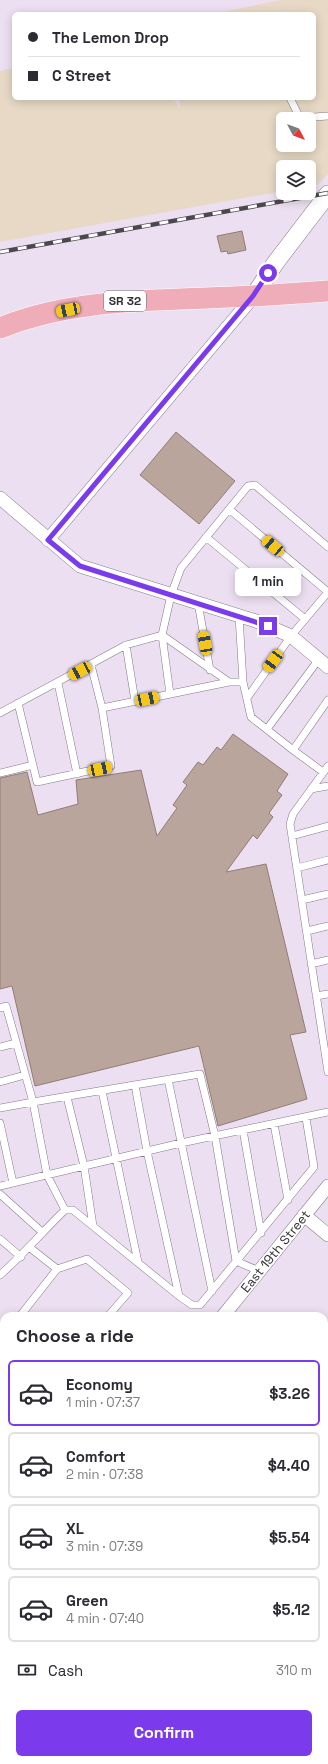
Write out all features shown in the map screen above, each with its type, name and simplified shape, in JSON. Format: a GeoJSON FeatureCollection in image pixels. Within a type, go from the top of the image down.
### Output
{"type":"FeatureCollection","features":[{"type":"Feature","properties":{"kind":"main road","name":"SR 32"},"geometry":{"type":"LineString","coordinates":[[0,328],[45,314],[112,302],[328,291]]}},
{"type":"Feature","properties":{"kind":"street"},"geometry":{"type":"LineString","coordinates":[[48,540],[253,296],[276,262],[328,194]]}},
{"type":"Feature","properties":{"kind":"street"},"geometry":{"type":"LineString","coordinates":[[0,498],[80,566],[256,621],[291,636],[323,663]]}},
{"type":"Feature","properties":{"kind":"street","name":"East 19th Street"},"geometry":{"type":"LineString","coordinates":[[226,1312],[328,1186]]}},
{"type":"Feature","properties":{"kind":"street"},"geometry":{"type":"LineString","coordinates":[[304,1215],[328,1235]]}},
{"type":"Feature","properties":{"kind":"lane"},"geometry":{"type":"LineString","coordinates":[[291,100],[300,118],[328,116]]}},
{"type":"Feature","properties":{"kind":"lane"},"geometry":{"type":"LineString","coordinates":[[170,694],[162,635],[171,595],[181,568],[248,486],[255,485],[328,547]]}},
{"type":"Feature","properties":{"kind":"lane"},"geometry":{"type":"LineString","coordinates":[[229,509],[328,592],[291,636],[247,698]]}},
{"type":"Feature","properties":{"kind":"lane"},"geometry":{"type":"LineString","coordinates":[[206,537],[305,619]]}},
{"type":"Feature","properties":{"kind":"lane"},"geometry":{"type":"LineString","coordinates":[[198,603],[210,670]]}},
{"type":"Feature","properties":{"kind":"lane"},"geometry":{"type":"LineString","coordinates":[[239,616],[243,682],[250,716],[323,772]]}},
{"type":"Feature","properties":{"kind":"lane"},"geometry":{"type":"LineString","coordinates":[[0,713],[126,645],[162,635]]}},
{"type":"Feature","properties":{"kind":"lane"},"geometry":{"type":"LineString","coordinates":[[162,635],[229,682]]}},
{"type":"Feature","properties":{"kind":"lane"},"geometry":{"type":"LineString","coordinates":[[126,645],[136,701]]}},
{"type":"Feature","properties":{"kind":"lane"},"geometry":{"type":"LineString","coordinates":[[267,729],[323,663]]}},
{"type":"Feature","properties":{"kind":"lane"},"geometry":{"type":"LineString","coordinates":[[18,703],[37,782],[112,766],[102,708],[91,665]]}},
{"type":"Feature","properties":{"kind":"lane"},"geometry":{"type":"LineString","coordinates":[[58,682],[77,774]]}},
{"type":"Feature","properties":{"kind":"lane"},"geometry":{"type":"LineString","coordinates":[[102,708],[229,682],[243,682]]}},
{"type":"Feature","properties":{"kind":"lane"},"geometry":{"type":"LineString","coordinates":[[293,750],[328,700]]}},
{"type":"Feature","properties":{"kind":"lane"},"geometry":{"type":"LineString","coordinates":[[0,773],[33,765]]}},
{"type":"Feature","properties":{"kind":"lane"},"geometry":{"type":"LineString","coordinates":[[328,766],[293,814],[290,824],[316,996],[325,1028],[328,1072]]}},
{"type":"Feature","properties":{"kind":"lane"},"geometry":{"type":"LineString","coordinates":[[311,789],[328,786]]}},
{"type":"Feature","properties":{"kind":"lane"},"geometry":{"type":"LineString","coordinates":[[292,836],[328,826]]}},
{"type":"Feature","properties":{"kind":"lane"},"geometry":{"type":"LineString","coordinates":[[297,868],[328,860]]}},
{"type":"Feature","properties":{"kind":"lane"},"geometry":{"type":"LineString","coordinates":[[302,900],[328,894]]}},
{"type":"Feature","properties":{"kind":"lane"},"geometry":{"type":"LineString","coordinates":[[307,931],[328,926]]}},
{"type":"Feature","properties":{"kind":"lane"},"geometry":{"type":"LineString","coordinates":[[312,964],[328,960]]}},
{"type":"Feature","properties":{"kind":"lane"},"geometry":{"type":"LineString","coordinates":[[316,996],[328,994]]}},
{"type":"Feature","properties":{"kind":"lane"},"geometry":{"type":"LineString","coordinates":[[0,1008],[6,1006],[33,1102],[47,1175],[65,1210]]}},
{"type":"Feature","properties":{"kind":"lane"},"geometry":{"type":"LineString","coordinates":[[0,1047],[16,1043]]}},
{"type":"Feature","properties":{"kind":"lane"},"geometry":{"type":"LineString","coordinates":[[0,1108],[200,1074],[215,1136],[236,1260]]}},
{"type":"Feature","properties":{"kind":"lane"},"geometry":{"type":"LineString","coordinates":[[0,1082],[25,1075]]}},
{"type":"Feature","properties":{"kind":"lane"},"geometry":{"type":"LineString","coordinates":[[168,1079],[212,1291]]}},
{"type":"Feature","properties":{"kind":"lane"},"geometry":{"type":"LineString","coordinates":[[135,1085],[147,1151],[179,1296]]}},
{"type":"Feature","properties":{"kind":"lane"},"geometry":{"type":"LineString","coordinates":[[102,1091],[138,1262]]}},
{"type":"Feature","properties":{"kind":"lane"},"geometry":{"type":"LineString","coordinates":[[67,1097],[84,1166],[93,1226]]}},
{"type":"Feature","properties":{"kind":"lane"},"geometry":{"type":"LineString","coordinates":[[0,1186],[181,1143],[306,1118],[328,1112]]}},
{"type":"Feature","properties":{"kind":"lane"},"geometry":{"type":"LineString","coordinates":[[0,1275],[29,1248],[42,1232],[65,1210],[73,1210],[179,1296],[192,1305],[200,1305],[314,1167],[306,1118]]}},
{"type":"Feature","properties":{"kind":"lane"},"geometry":{"type":"LineString","coordinates":[[0,1123],[13,1183]]}},
{"type":"Feature","properties":{"kind":"lane"},"geometry":{"type":"LineString","coordinates":[[274,1124],[288,1200]]}},
{"type":"Feature","properties":{"kind":"lane"},"geometry":{"type":"LineString","coordinates":[[243,1130],[261,1233]]}},
{"type":"Feature","properties":{"kind":"lane"},"geometry":{"type":"LineString","coordinates":[[0,1194],[42,1232]]}},
{"type":"Feature","properties":{"kind":"lane"},"geometry":{"type":"LineString","coordinates":[[0,1240],[21,1256]]}},
{"type":"Feature","properties":{"kind":"lane"},"geometry":{"type":"LineString","coordinates":[[29,1248],[57,1269]]}},
{"type":"Feature","properties":{"kind":"lane"},"geometry":{"type":"LineString","coordinates":[[23,1312],[57,1269],[87,1259],[128,1293],[111,1312]]}},
{"type":"Feature","properties":{"kind":"lane"},"geometry":{"type":"LineString","coordinates":[[236,1260],[259,1271]]}},
{"type":"Feature","properties":{"kind":"shaded area"},"geometry":{"type":"Polygon","coordinates":[[[281,0],[328,0],[328,174],[318,184],[316,184],[316,160],[276,160],[276,192],[0,242],[0,71],[12,68],[12,100],[174,100],[180,108],[179,100],[316,100],[316,12],[223,12],[281,0]]]}},
{"type":"Feature","properties":{"kind":"building"},"geometry":{"type":"Polygon","coordinates":[[[242,231],[246,250],[228,254],[227,251],[221,252],[217,236],[242,231]]]}},
{"type":"Feature","properties":{"kind":"building"},"geometry":{"type":"Polygon","coordinates":[[[176,432],[235,481],[199,524],[140,475],[176,432]]]}},
{"type":"Feature","properties":{"kind":"building"},"geometry":{"type":"Polygon","coordinates":[[[233,734],[288,774],[277,791],[282,795],[269,813],[273,817],[257,839],[253,835],[226,872],[266,864],[306,1032],[290,1035],[307,1099],[218,1126],[199,1046],[35,1086],[12,986],[0,989],[0,778],[27,772],[38,815],[78,804],[76,780],[141,770],[157,836],[177,808],[173,805],[187,785],[183,782],[198,762],[203,765],[217,747],[221,750],[233,734]]]}},
{"type":"Feature","properties":{"kind":"railway"},"geometry":{"type":"LineString","coordinates":[[0,252],[328,193]]}},
{"type":"Feature","properties":{"kind":"route"},"geometry":{"type":"LineString","coordinates":[[268,273],[253,296],[48,540],[80,566],[268,626]]}}]}
